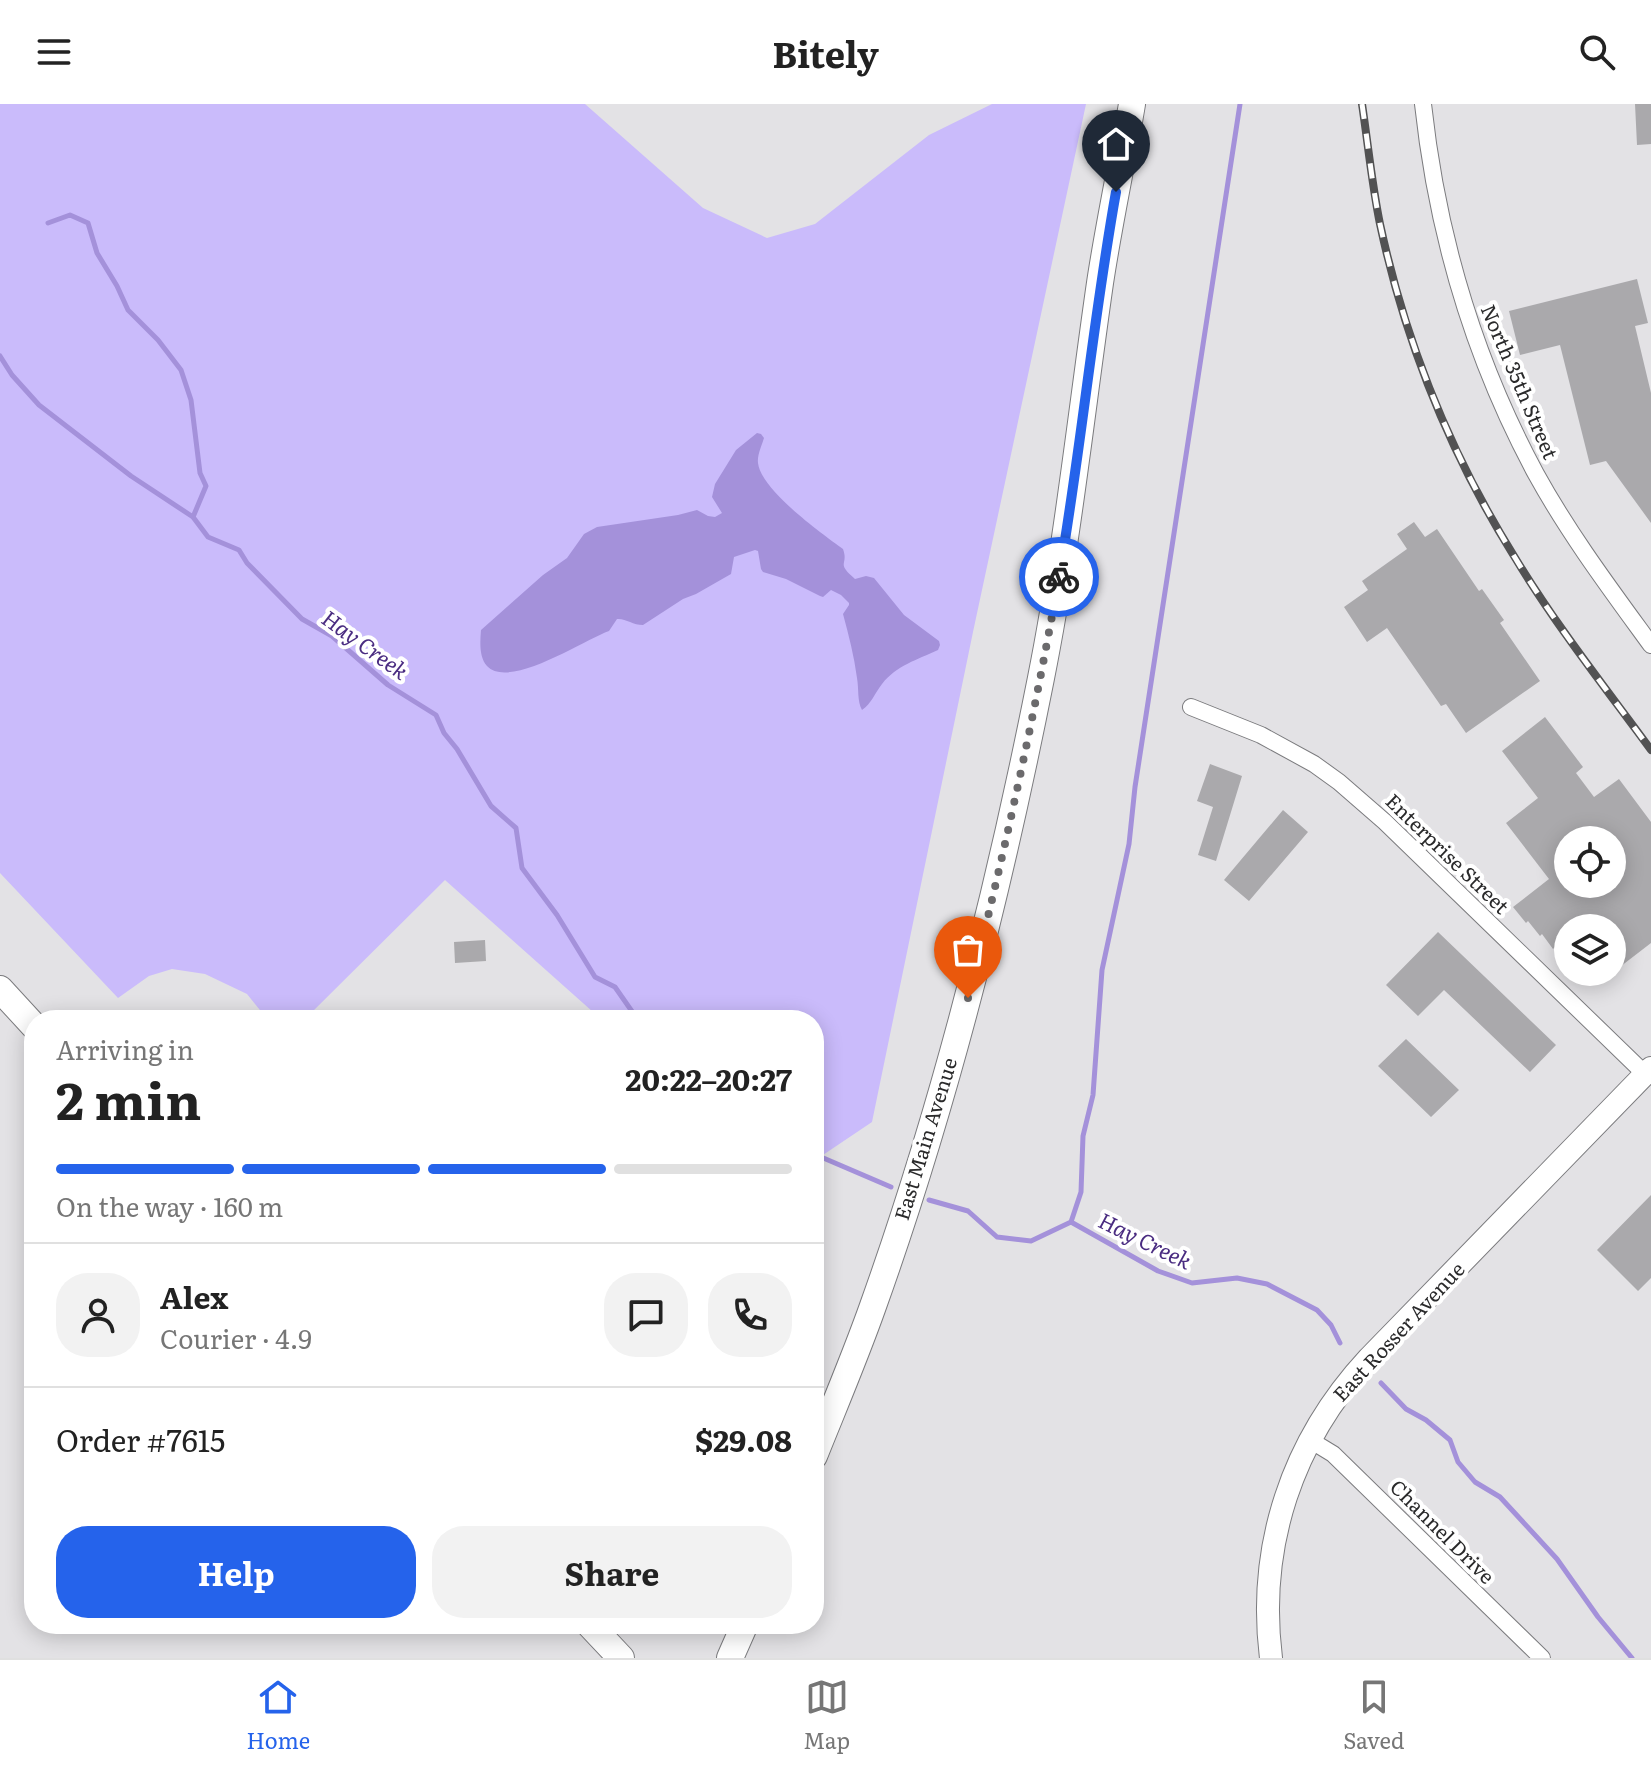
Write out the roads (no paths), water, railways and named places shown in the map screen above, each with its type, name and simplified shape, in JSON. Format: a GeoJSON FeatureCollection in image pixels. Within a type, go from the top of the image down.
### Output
{"type":"FeatureCollection","features":[{"type":"Feature","properties":{"kind":"main road","name":"East Main Avenue"},"geometry":{"type":"LineString","coordinates":[[824,1431],[873,1307],[917,1171],[968,998],[1005,847],[1067,534],[1100,280],[1132,104]]}},
{"type":"Feature","properties":{"kind":"main road"},"geometry":{"type":"LineString","coordinates":[[0,989],[24,1015]]}},
{"type":"Feature","properties":{"kind":"main road"},"geometry":{"type":"LineString","coordinates":[[598,1634],[621,1658]]}},
{"type":"Feature","properties":{"kind":"main road"},"geometry":{"type":"LineString","coordinates":[[730,1658],[741,1634]]}},
{"type":"Feature","properties":{"kind":"street","name":"North 35th Street"},"geometry":{"type":"LineString","coordinates":[[1423,104],[1433,182],[1451,258],[1475,334],[1501,401],[1552,501],[1651,645]]}},
{"type":"Feature","properties":{"kind":"street","name":"Enterprise Street"},"geometry":{"type":"LineString","coordinates":[[1191,707],[1261,735],[1314,764],[1339,782],[1648,1071]]}},
{"type":"Feature","properties":{"kind":"street","name":"East Rosser Avenue"},"geometry":{"type":"LineString","coordinates":[[1271,1658],[1267,1614],[1270,1561],[1289,1486],[1323,1418],[1369,1358],[1648,1071]]}},
{"type":"Feature","properties":{"kind":"street","name":"Channel Drive"},"geometry":{"type":"LineString","coordinates":[[1310,1440],[1333,1454],[1542,1658]]}},
{"type":"Feature","properties":{"kind":"waterway"},"geometry":{"type":"LineString","coordinates":[[1071,1222],[1081,1192],[1083,1136],[1093,1095],[1102,970],[1129,844],[1135,787],[1240,104]]}},
{"type":"Feature","properties":{"kind":"waterway"},"geometry":{"type":"LineString","coordinates":[[48,223],[70,215],[88,223],[97,253],[128,310],[158,340],[181,370],[191,400],[200,473],[206,486],[193,517]]}},
{"type":"Feature","properties":{"kind":"waterway","name":"Hay Creek"},"geometry":{"type":"LineString","coordinates":[[0,356],[12,375],[39,405],[131,476],[193,517],[208,537],[239,550],[247,563],[302,619],[332,636],[388,685],[436,715],[444,733],[491,806],[516,828],[522,868],[557,915],[595,977],[615,987],[631,1010]]}},
{"type":"Feature","properties":{"kind":"waterway","name":"Hay Creek"},"geometry":{"type":"LineString","coordinates":[[824,1158],[891,1187]]}},
{"type":"Feature","properties":{"kind":"waterway","name":"Hay Creek"},"geometry":{"type":"LineString","coordinates":[[929,1200],[968,1211],[997,1237],[1031,1241],[1071,1222],[1158,1271],[1192,1283],[1237,1278],[1267,1284],[1317,1310],[1331,1325],[1340,1343]]}},
{"type":"Feature","properties":{"kind":"waterway","name":"Hay Creek"},"geometry":{"type":"LineString","coordinates":[[1381,1383],[1406,1409],[1426,1420],[1450,1440],[1458,1462],[1475,1482],[1500,1497],[1557,1559],[1632,1658]]}},
{"type":"Feature","properties":{"kind":"railway"},"geometry":{"type":"LineString","coordinates":[[1362,104],[1377,209],[1390,268],[1417,354],[1451,437],[1491,518],[1530,581],[1651,750]]}}]}
